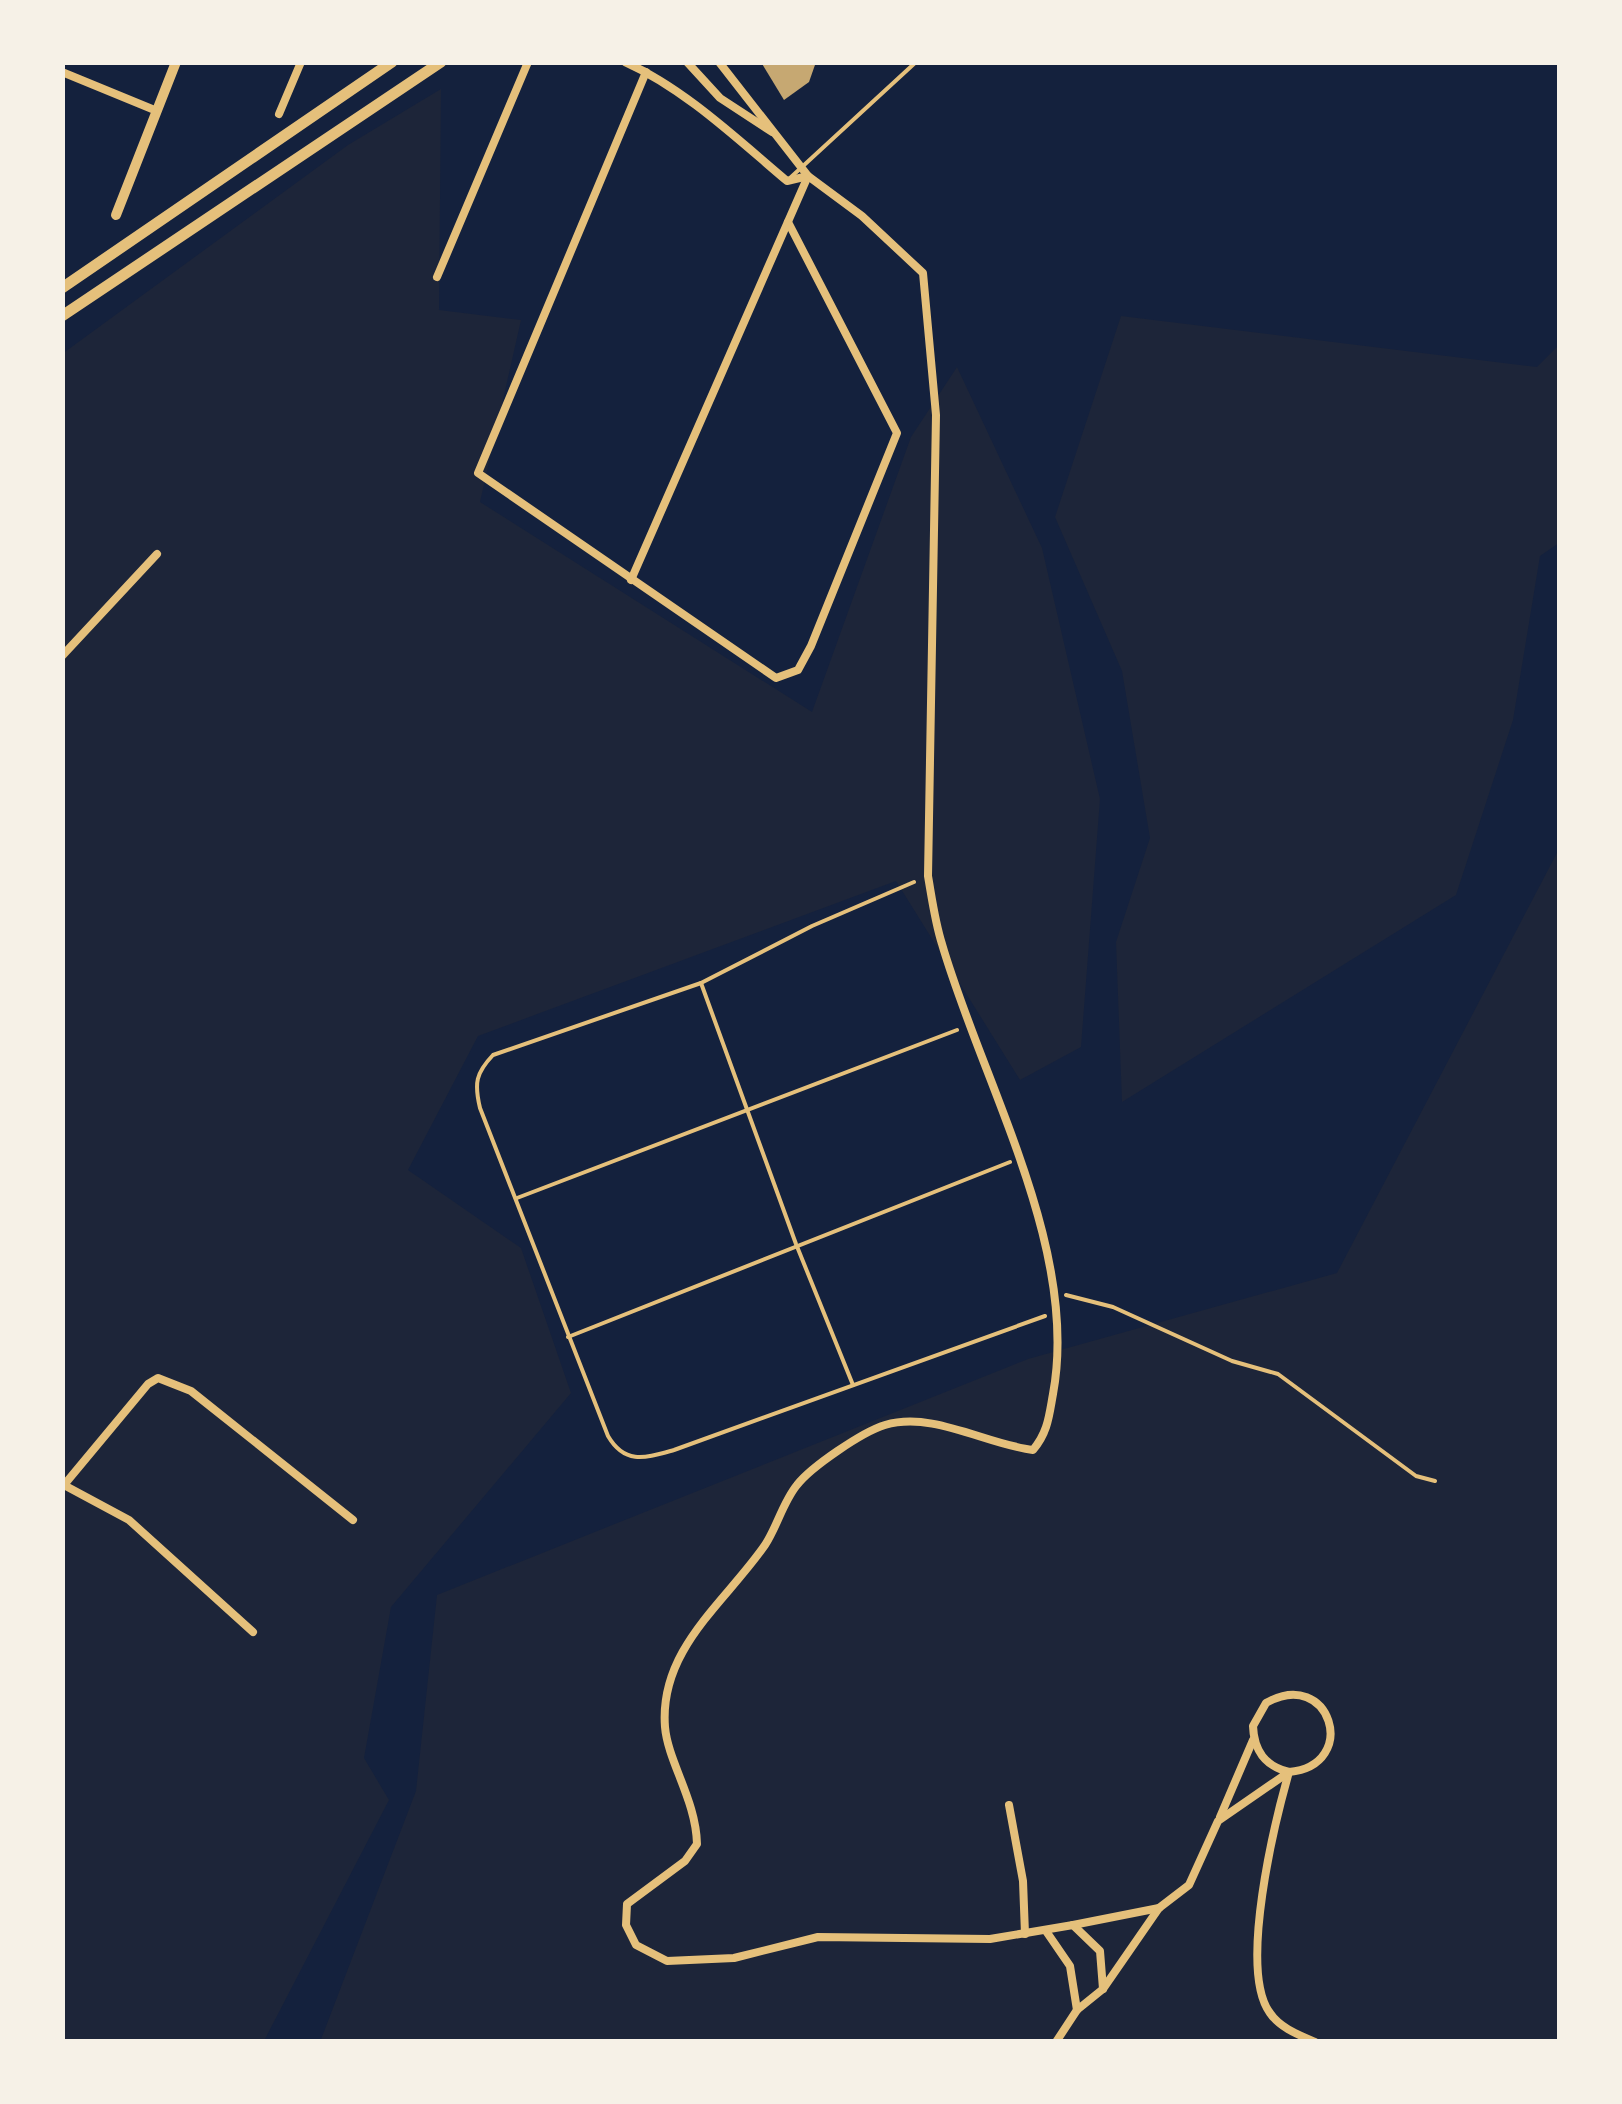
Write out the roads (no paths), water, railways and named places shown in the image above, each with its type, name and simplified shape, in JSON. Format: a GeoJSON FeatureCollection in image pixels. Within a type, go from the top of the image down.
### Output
{"type":"FeatureCollection","features":[{"type":"Feature","properties":{"kind":"main road"},"geometry":{"type":"LineString","coordinates":[[62,288],[392,62]]}},
{"type":"Feature","properties":{"kind":"main road"},"geometry":{"type":"LineString","coordinates":[[62,316],[441,62]]}},
{"type":"Feature","properties":{"kind":"street"},"geometry":{"type":"LineString","coordinates":[[116,215],[176,62]]}},
{"type":"Feature","properties":{"kind":"street"},"geometry":{"type":"LineString","coordinates":[[280,114],[301,62]]}},
{"type":"Feature","properties":{"kind":"street"},"geometry":{"type":"LineString","coordinates":[[438,278],[528,62]]}},
{"type":"Feature","properties":{"kind":"street"},"geometry":{"type":"LineString","coordinates":[[625,62],[646,72],[720,124],[786,182],[808,176]]}},
{"type":"Feature","properties":{"kind":"street"},"geometry":{"type":"LineString","coordinates":[[687,62],[720,98],[780,138]]}},
{"type":"Feature","properties":{"kind":"street"},"geometry":{"type":"LineString","coordinates":[[719,62],[808,176],[862,216],[923,273],[936,415],[928,876],[941,942],[1019,1158],[1056,1293],[1058,1372],[1046,1434],[1033,1450],[924,1422],[884,1426],[839,1451],[797,1485],[747,1572],[690,1635],[670,1680],[665,1728],[684,1780],[697,1844],[685,1861],[628,1904],[626,1925],[636,1945],[666,1961],[698,1963],[818,1937],[990,1939],[1159,1908]]}},
{"type":"Feature","properties":{"kind":"street"},"geometry":{"type":"LineString","coordinates":[[62,72],[157,111]]}},
{"type":"Feature","properties":{"kind":"street"},"geometry":{"type":"LineString","coordinates":[[646,72],[479,467],[481,476],[776,678],[798,670],[811,646],[897,434],[788,222]]}},
{"type":"Feature","properties":{"kind":"street"},"geometry":{"type":"LineString","coordinates":[[631,580],[808,176]]}},
{"type":"Feature","properties":{"kind":"street"},"geometry":{"type":"LineString","coordinates":[[62,656],[157,554]]}},
{"type":"Feature","properties":{"kind":"street"},"geometry":{"type":"LineString","coordinates":[[253,1632],[129,1520],[63,1485],[148,1384],[158,1378],[190,1391],[353,1520]]}},
{"type":"Feature","properties":{"kind":"street"},"geometry":{"type":"LineString","coordinates":[[1056,2042],[1076,2010],[1103,1989],[1159,1908],[1189,1885],[1254,1740],[1258,1714],[1266,1703],[1292,1694],[1316,1702],[1330,1722],[1328,1747],[1313,1766],[1289,1772],[1218,1822]]}},
{"type":"Feature","properties":{"kind":"street"},"geometry":{"type":"LineString","coordinates":[[1254,1740],[1266,1762],[1289,1772]]}},
{"type":"Feature","properties":{"kind":"street"},"geometry":{"type":"LineString","coordinates":[[1289,1772],[1269,1841],[1259,1929],[1260,1989],[1268,2012],[1286,2029],[1315,2042]]}},
{"type":"Feature","properties":{"kind":"street"},"geometry":{"type":"LineString","coordinates":[[1009,1805],[1024,1881],[1025,1934]]}},
{"type":"Feature","properties":{"kind":"street"},"geometry":{"type":"LineString","coordinates":[[1073,1925],[1100,1951],[1103,1989]]}},
{"type":"Feature","properties":{"kind":"street"},"geometry":{"type":"LineString","coordinates":[[1046,1930],[1070,1966],[1076,2010]]}},
{"type":"Feature","properties":{"kind":"lane"},"geometry":{"type":"LineString","coordinates":[[786,182],[916,62]]}}]}
